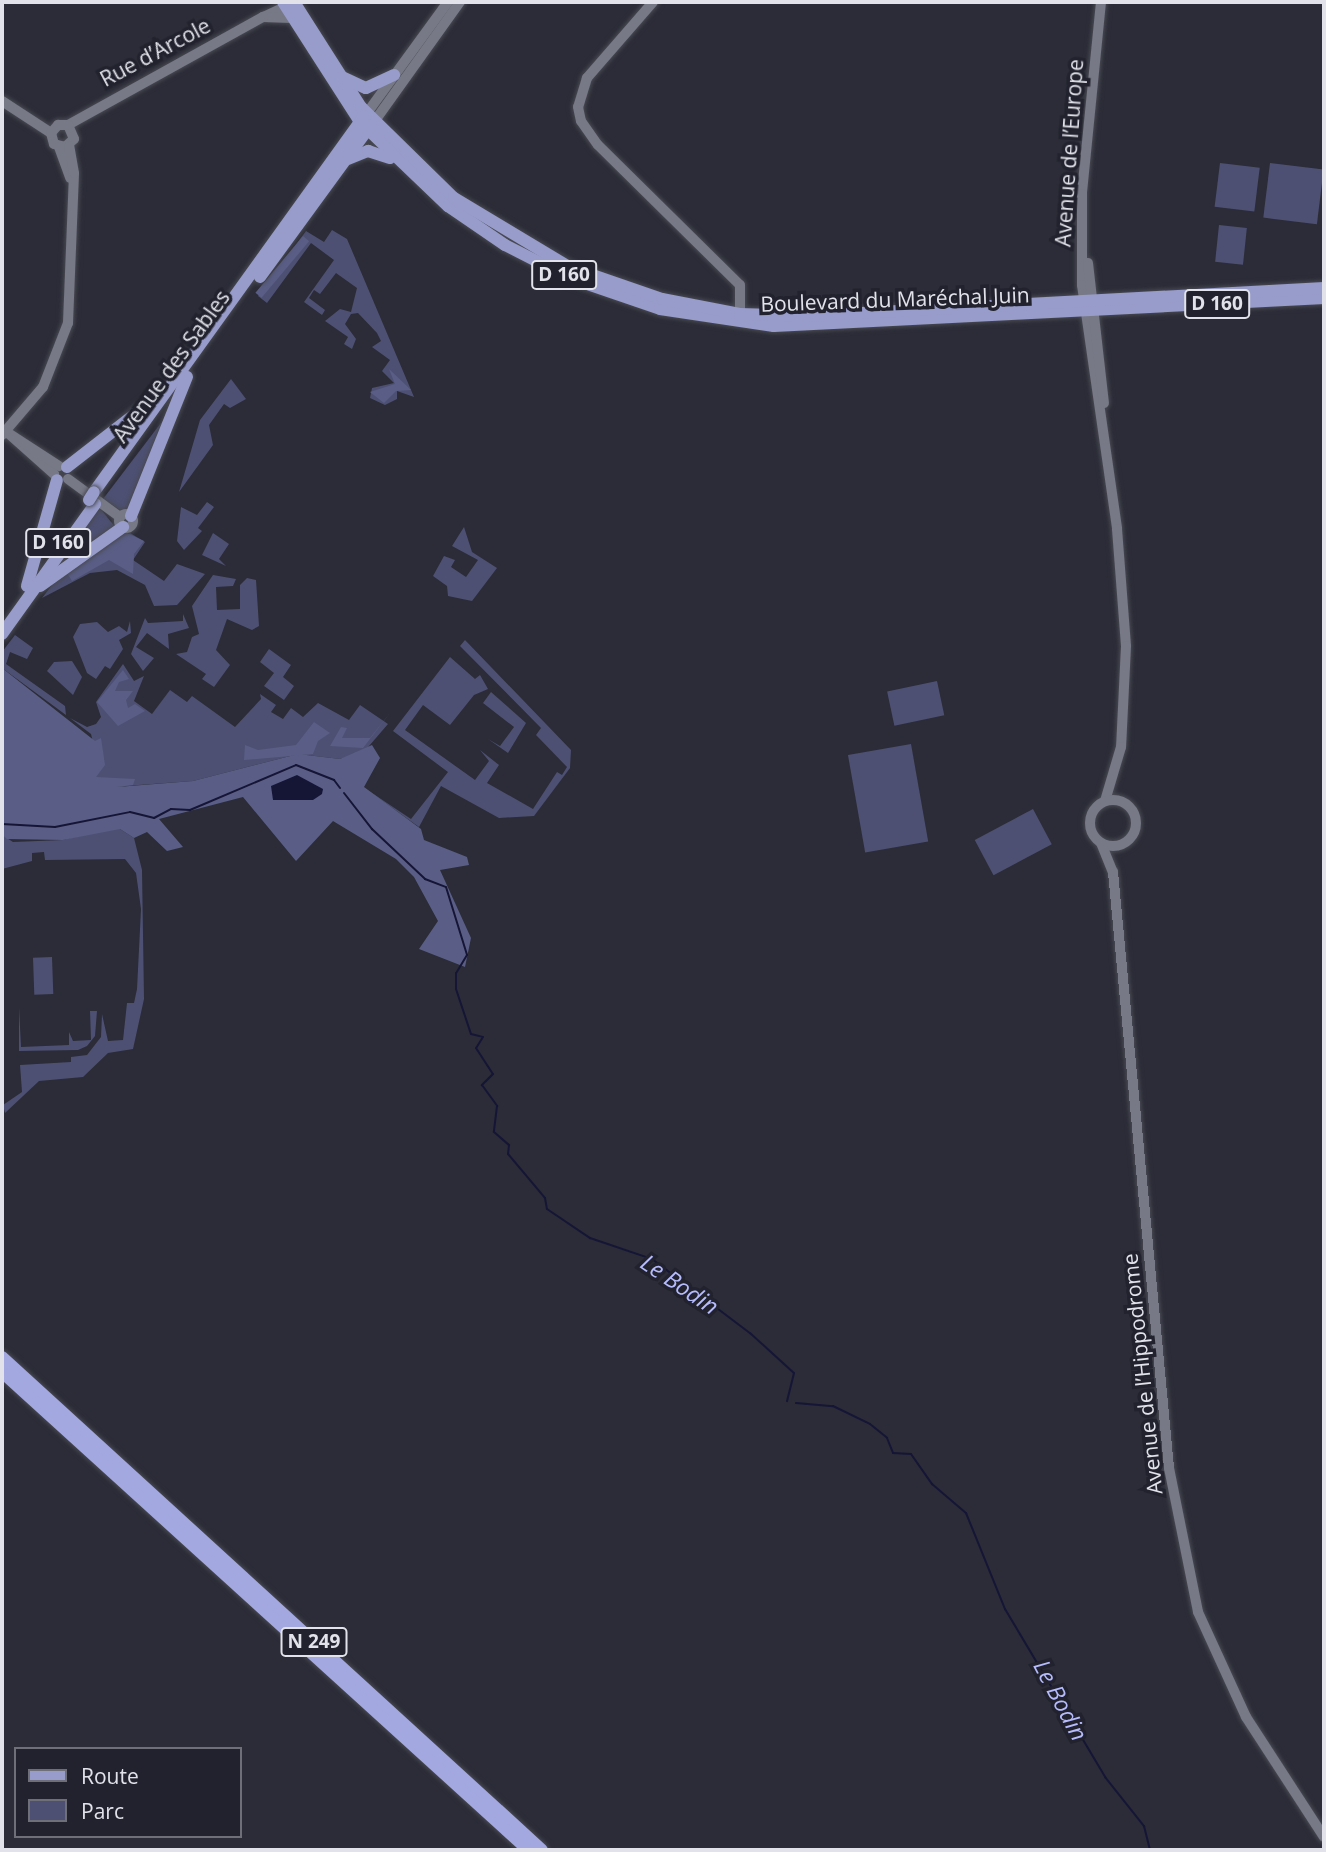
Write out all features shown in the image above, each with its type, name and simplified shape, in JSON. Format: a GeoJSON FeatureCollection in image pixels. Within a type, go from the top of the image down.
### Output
{"type":"FeatureCollection","features":[{"type":"Feature","properties":{"kind":"highway","name":"N 249"},"geometry":{"type":"LineString","coordinates":[[2,1357],[542,1850]]}},
{"type":"Feature","properties":{"kind":"highway","name":"N 249"},"geometry":{"type":"LineString","coordinates":[[2,1372],[528,1850]]}},
{"type":"Feature","properties":{"kind":"main road"},"geometry":{"type":"LineString","coordinates":[[367,122],[394,75],[448,2]]}},
{"type":"Feature","properties":{"kind":"main road"},"geometry":{"type":"LineString","coordinates":[[367,122],[460,2]]}},
{"type":"Feature","properties":{"kind":"main road","name":"Avenue de l’Europe"},"geometry":{"type":"LineString","coordinates":[[1088,305],[1080,210],[1101,2]]}},
{"type":"Feature","properties":{"kind":"main road","name":"Avenue de l’Europe"},"geometry":{"type":"LineString","coordinates":[[1088,305],[1088,194],[1107,2]]}},
{"type":"Feature","properties":{"kind":"main road"},"geometry":{"type":"LineString","coordinates":[[290,7],[367,122]]}},
{"type":"Feature","properties":{"kind":"main road"},"geometry":{"type":"LineString","coordinates":[[290,7],[367,122]]}},
{"type":"Feature","properties":{"kind":"main road"},"geometry":{"type":"LineString","coordinates":[[334,70],[366,88],[394,75]]}},
{"type":"Feature","properties":{"kind":"main road","name":"Avenue des Sables"},"geometry":{"type":"LineString","coordinates":[[2,634],[30,588],[95,498],[345,161],[367,122]]}},
{"type":"Feature","properties":{"kind":"main road","name":"Avenue des Sables"},"geometry":{"type":"LineString","coordinates":[[95,498],[171,386],[367,122]]}},
{"type":"Feature","properties":{"kind":"main road","name":"Boulevard du Maréchal Juin"},"geometry":{"type":"LineString","coordinates":[[367,122],[398,162],[471,223],[570,278],[660,309],[740,318],[1088,305]]}},
{"type":"Feature","properties":{"kind":"main road","name":"Boulevard du Maréchal Juin"},"geometry":{"type":"LineString","coordinates":[[367,122],[454,198],[529,247],[612,284],[740,318]]}},
{"type":"Feature","properties":{"kind":"main road"},"geometry":{"type":"LineString","coordinates":[[345,161],[368,151],[398,162]]}},
{"type":"Feature","properties":{"kind":"main road","name":"D 160"},"geometry":{"type":"LineString","coordinates":[[1088,305],[1324,288]]}},
{"type":"Feature","properties":{"kind":"main road","name":"D 160"},"geometry":{"type":"LineString","coordinates":[[1088,305],[1324,298]]}},
{"type":"Feature","properties":{"kind":"main road"},"geometry":{"type":"LineString","coordinates":[[1088,305],[1126,626],[1119,758],[1126,804],[1136,826],[1121,844],[1101,843],[1090,822],[1105,801],[1119,758]]}},
{"type":"Feature","properties":{"kind":"main road"},"geometry":{"type":"LineString","coordinates":[[30,588],[124,520],[187,377]]}},
{"type":"Feature","properties":{"kind":"main road"},"geometry":{"type":"LineString","coordinates":[[30,588],[61,473],[171,386]]}},
{"type":"Feature","properties":{"kind":"main road","name":"Avenue des Sables"},"geometry":{"type":"LineString","coordinates":[[2,620],[30,588]]}},
{"type":"Feature","properties":{"kind":"main road"},"geometry":{"type":"LineString","coordinates":[[1105,801],[1126,804]]}},
{"type":"Feature","properties":{"kind":"main road","name":"Avenue de l’Hippodrome"},"geometry":{"type":"LineString","coordinates":[[1101,843],[1113,872],[1169,1468],[1198,1612],[1246,1717],[1324,1837]]}},
{"type":"Feature","properties":{"kind":"main road","name":"Avenue de l’Hippodrome"},"geometry":{"type":"LineString","coordinates":[[1113,872],[1121,844]]}},
{"type":"Feature","properties":{"kind":"street"},"geometry":{"type":"LineString","coordinates":[[653,2],[586,78],[578,107],[581,121],[590,136],[733,276],[740,285],[740,318]]}},
{"type":"Feature","properties":{"kind":"street"},"geometry":{"type":"LineString","coordinates":[[263,17],[290,7]]}},
{"type":"Feature","properties":{"kind":"street","name":"Rue d’Arcole"},"geometry":{"type":"LineString","coordinates":[[51,133],[58,125],[68,125],[263,17],[290,7]]}},
{"type":"Feature","properties":{"kind":"street"},"geometry":{"type":"LineString","coordinates":[[2,101],[51,133],[64,146],[73,188],[65,338],[43,387],[5,434],[124,520]]}},
{"type":"Feature","properties":{"kind":"street"},"geometry":{"type":"LineString","coordinates":[[64,146],[74,135],[68,125]]}},
{"type":"Feature","properties":{"kind":"green space"},"geometry":{"type":"Polygon","coordinates":[[[1220,163],[1260,168],[1254,212],[1215,207],[1220,163]]]}},
{"type":"Feature","properties":{"kind":"green space"},"geometry":{"type":"Polygon","coordinates":[[[1270,163],[1324,170],[1317,224],[1263,218],[1270,163]]]}},
{"type":"Feature","properties":{"kind":"green space"},"geometry":{"type":"Polygon","coordinates":[[[1219,225],[1247,228],[1243,265],[1215,262],[1219,225]]]}},
{"type":"Feature","properties":{"kind":"green space"},"geometry":{"type":"Polygon","coordinates":[[[332,230],[347,239],[414,397],[397,391],[397,399],[385,405],[370,398],[372,388],[394,383],[382,371],[390,360],[372,347],[381,341],[377,333],[358,313],[351,314],[345,324],[356,339],[352,349],[344,344],[348,337],[325,321],[340,309],[351,312],[357,288],[336,273],[320,294],[314,290],[309,298],[325,310],[322,315],[304,302],[334,260],[311,243],[267,303],[258,296],[306,231],[324,242],[332,230]]]}},
{"type":"Feature","properties":{"kind":"green space"},"geometry":{"type":"Polygon","coordinates":[[[231,379],[246,399],[230,408],[224,404],[209,425],[213,445],[179,492],[200,420],[231,379]]]}},
{"type":"Feature","properties":{"kind":"green space"},"geometry":{"type":"Polygon","coordinates":[[[164,419],[130,508],[120,510],[103,499],[164,419]]]}},
{"type":"Feature","properties":{"kind":"green space"},"geometry":{"type":"Polygon","coordinates":[[[207,502],[214,507],[198,528],[202,531],[184,550],[177,541],[181,507],[197,515],[207,502]]]}},
{"type":"Feature","properties":{"kind":"green space"},"geometry":{"type":"Polygon","coordinates":[[[99,507],[116,528],[51,573],[99,507]]]}},
{"type":"Feature","properties":{"kind":"green space"},"geometry":{"type":"Polygon","coordinates":[[[464,527],[472,552],[497,568],[472,601],[448,596],[447,586],[433,576],[444,556],[455,560],[451,567],[466,577],[478,560],[452,546],[464,527]]]}},
{"type":"Feature","properties":{"kind":"green space"},"geometry":{"type":"Polygon","coordinates":[[[130,533],[145,542],[133,560],[164,581],[177,564],[205,574],[177,605],[154,606],[145,585],[117,570],[90,573],[42,598],[56,580],[130,533]]]}},
{"type":"Feature","properties":{"kind":"green space"},"geometry":{"type":"Polygon","coordinates":[[[213,533],[229,544],[219,559],[226,566],[202,555],[213,533]]]}},
{"type":"Feature","properties":{"kind":"green space"},"geometry":{"type":"Polygon","coordinates":[[[213,575],[236,579],[233,586],[216,587],[217,610],[240,609],[240,585],[247,578],[256,580],[259,626],[252,630],[227,619],[216,650],[230,665],[214,687],[202,679],[206,674],[176,654],[187,652],[192,637],[199,634],[192,606],[213,575]]]}},
{"type":"Feature","properties":{"kind":"green space"},"geometry":{"type":"Polygon","coordinates":[[[183,614],[189,628],[168,634],[169,649],[147,633],[136,647],[154,658],[143,671],[131,654],[145,618],[148,623],[183,621],[183,614]]]}},
{"type":"Feature","properties":{"kind":"green space"},"geometry":{"type":"Polygon","coordinates":[[[130,621],[131,633],[119,640],[123,649],[110,669],[105,666],[96,679],[87,673],[73,637],[80,624],[97,622],[108,632],[119,626],[127,632],[130,621]]]}},
{"type":"Feature","properties":{"kind":"green space"},"geometry":{"type":"Polygon","coordinates":[[[15,635],[33,648],[27,659],[10,652],[6,664],[65,706],[66,715],[2,668],[2,652],[15,635]]]}},
{"type":"Feature","properties":{"kind":"green space"},"geometry":{"type":"Polygon","coordinates":[[[465,640],[571,750],[570,768],[534,816],[499,818],[441,786],[419,827],[363,787],[411,819],[448,772],[393,731],[450,657],[475,679],[480,675],[488,689],[474,695],[450,725],[423,705],[405,730],[475,780],[489,761],[480,750],[499,765],[487,783],[533,809],[557,772],[562,775],[567,767],[536,735],[541,728],[460,646],[465,640]]]}},
{"type":"Feature","properties":{"kind":"green space"},"geometry":{"type":"Polygon","coordinates":[[[269,649],[291,665],[283,677],[294,686],[284,700],[264,686],[274,673],[260,662],[269,649]]]}},
{"type":"Feature","properties":{"kind":"green space"},"geometry":{"type":"Polygon","coordinates":[[[72,661],[82,677],[73,695],[47,671],[54,662],[72,661]]]}},
{"type":"Feature","properties":{"kind":"green space"},"geometry":{"type":"Polygon","coordinates":[[[123,664],[134,681],[144,676],[134,701],[152,714],[170,690],[187,702],[192,696],[235,727],[261,699],[260,694],[276,705],[271,712],[283,719],[291,708],[303,717],[318,703],[349,720],[360,705],[388,724],[363,753],[340,759],[298,754],[193,781],[112,787],[80,778],[94,746],[91,734],[70,718],[87,727],[96,724],[101,717],[96,702],[123,664]]]}},
{"type":"Feature","properties":{"kind":"green space"},"geometry":{"type":"Polygon","coordinates":[[[937,681],[944,715],[894,726],[887,692],[937,681]]]}},
{"type":"Feature","properties":{"kind":"green space"},"geometry":{"type":"Polygon","coordinates":[[[491,692],[526,723],[508,753],[488,739],[500,746],[514,727],[483,703],[491,692]]]}},
{"type":"Feature","properties":{"kind":"green space"},"geometry":{"type":"Polygon","coordinates":[[[911,744],[928,841],[865,853],[848,755],[911,744]]]}},
{"type":"Feature","properties":{"kind":"green space"},"geometry":{"type":"Polygon","coordinates":[[[1033,809],[1052,844],[994,875],[975,840],[1033,809]]]}},
{"type":"Feature","properties":{"kind":"green space"},"geometry":{"type":"Polygon","coordinates":[[[104,829],[120,829],[134,838],[142,870],[144,999],[133,1049],[108,1053],[83,1077],[39,1081],[5,1113],[3,1105],[22,1092],[20,1065],[71,1062],[71,1057],[87,1055],[101,1037],[102,1014],[108,1041],[123,1040],[127,1003],[134,1003],[137,989],[141,909],[136,873],[125,859],[45,860],[44,852],[32,853],[32,861],[2,869],[2,835],[13,842],[63,840],[104,829]]]}},
{"type":"Feature","properties":{"kind":"green space"},"geometry":{"type":"Polygon","coordinates":[[[52,957],[53,994],[34,995],[33,958],[52,957]]]}},
{"type":"Feature","properties":{"kind":"green space"},"geometry":{"type":"Polygon","coordinates":[[[19,1007],[21,1047],[69,1045],[69,1032],[73,1041],[91,1040],[90,1011],[97,1011],[95,1036],[87,1046],[78,1050],[19,1051],[19,1007]]]}},
{"type":"Feature","properties":{"kind":"shaded area"},"geometry":{"type":"Polygon","coordinates":[[[303,236],[309,241],[262,298],[255,293],[303,236]]]}},
{"type":"Feature","properties":{"kind":"shaded area"},"geometry":{"type":"Polygon","coordinates":[[[389,369],[411,390],[396,391],[384,403],[370,392],[395,384],[389,369]]]}},
{"type":"Feature","properties":{"kind":"shaded area"},"geometry":{"type":"Polygon","coordinates":[[[125,532],[144,541],[134,554],[133,574],[109,560],[72,581],[67,573],[125,532]]]}},
{"type":"Feature","properties":{"kind":"shaded area"},"geometry":{"type":"Polygon","coordinates":[[[2,668],[95,741],[101,738],[105,765],[96,777],[135,779],[133,785],[117,787],[193,781],[298,754],[340,759],[372,745],[380,758],[364,787],[421,829],[424,840],[467,857],[469,865],[440,870],[471,938],[465,967],[419,949],[438,921],[414,877],[396,859],[333,821],[296,861],[243,797],[159,819],[183,847],[167,851],[147,832],[134,838],[120,829],[63,840],[7,839],[2,835],[2,668]]]}},
{"type":"Feature","properties":{"kind":"shaded area"},"geometry":{"type":"Polygon","coordinates":[[[123,670],[129,679],[119,682],[115,691],[133,691],[126,700],[128,708],[135,704],[145,711],[118,726],[97,702],[123,670]]]}},
{"type":"Feature","properties":{"kind":"shaded area"},"geometry":{"type":"Polygon","coordinates":[[[390,713],[363,748],[330,746],[341,727],[347,728],[342,738],[370,738],[390,713]]]}},
{"type":"Feature","properties":{"kind":"shaded area"},"geometry":{"type":"Polygon","coordinates":[[[314,722],[330,733],[318,741],[313,754],[244,760],[245,745],[258,750],[296,745],[314,722]]]}},
{"type":"Feature","properties":{"kind":"shaded area"},"geometry":{"type":"Polygon","coordinates":[[[297,775],[323,789],[322,794],[313,800],[273,800],[271,786],[297,775]]]}},
{"type":"Feature","properties":{"kind":"waterway"},"geometry":{"type":"LineString","coordinates":[[2,824],[55,827],[130,812],[154,818],[171,809],[190,810],[296,765],[334,780],[340,788]]}},
{"type":"Feature","properties":{"kind":"waterway","name":"Le Bodin"},"geometry":{"type":"LineString","coordinates":[[344,793],[372,829],[425,879],[446,887],[467,955],[456,973],[456,989],[471,1034],[483,1037],[476,1048],[493,1074],[482,1085],[497,1106],[494,1132],[509,1145],[508,1154],[545,1198],[547,1209],[590,1238],[652,1259],[750,1333],[794,1373],[787,1401]]}},
{"type":"Feature","properties":{"kind":"waterway","name":"Le Bodin"},"geometry":{"type":"LineString","coordinates":[[796,1403],[833,1406],[870,1424],[887,1438],[893,1453],[911,1454],[932,1484],[966,1513],[1005,1609],[1105,1777],[1144,1826],[1150,1850]]}}]}
